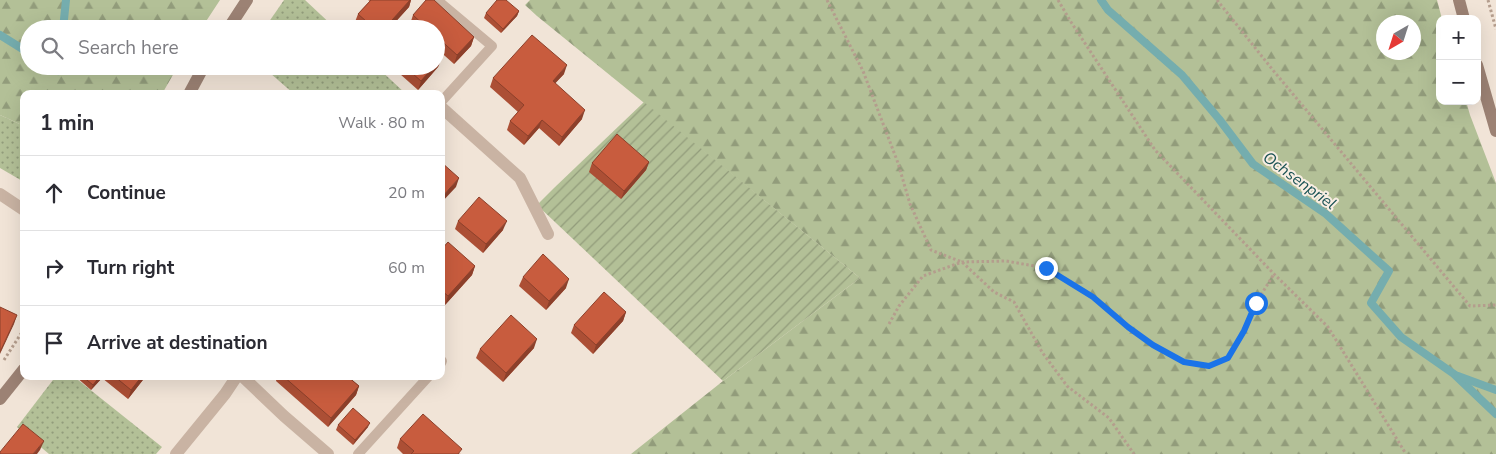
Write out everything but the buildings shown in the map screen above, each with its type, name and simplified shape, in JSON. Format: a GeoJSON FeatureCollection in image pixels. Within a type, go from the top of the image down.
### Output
{"type":"FeatureCollection","features":[{"type":"Feature","properties":{"kind":"main road"},"geometry":{"type":"LineString","coordinates":[[234,20],[247,0]]}},
{"type":"Feature","properties":{"kind":"main road"},"geometry":{"type":"LineString","coordinates":[[1459,0],[1463,15]]}},
{"type":"Feature","properties":{"kind":"main road"},"geometry":{"type":"LineString","coordinates":[[191,90],[199,75]]}},
{"type":"Feature","properties":{"kind":"main road"},"geometry":{"type":"LineString","coordinates":[[1481,79],[1496,131]]}},
{"type":"Feature","properties":{"kind":"main road"},"geometry":{"type":"LineString","coordinates":[[0,399],[20,374]]}},
{"type":"Feature","properties":{"kind":"street"},"geometry":{"type":"LineString","coordinates":[[445,111],[520,178],[548,234]]}},
{"type":"Feature","properties":{"kind":"street"},"geometry":{"type":"LineString","coordinates":[[0,194],[20,207]]}},
{"type":"Feature","properties":{"kind":"street"},"geometry":{"type":"LineString","coordinates":[[176,454],[234,380]]}},
{"type":"Feature","properties":{"kind":"street"},"geometry":{"type":"LineString","coordinates":[[246,380],[328,454]]}},
{"type":"Feature","properties":{"kind":"lane"},"geometry":{"type":"LineString","coordinates":[[437,0],[492,46],[445,98]]}},
{"type":"Feature","properties":{"kind":"lane"},"geometry":{"type":"LineString","coordinates":[[358,454],[425,380]]}},
{"type":"Feature","properties":{"kind":"path"},"geometry":{"type":"LineString","coordinates":[[827,0],[863,71],[898,163],[910,204],[931,250],[962,262],[994,292],[1014,302],[1042,352],[1067,386],[1109,418],[1134,454]]}},
{"type":"Feature","properties":{"kind":"path"},"geometry":{"type":"LineString","coordinates":[[1058,0],[1156,150],[1274,274],[1328,327],[1406,454]]}},
{"type":"Feature","properties":{"kind":"path"},"geometry":{"type":"LineString","coordinates":[[1217,0],[1278,77],[1470,306],[1496,305]]}},
{"type":"Feature","properties":{"kind":"path"},"geometry":{"type":"LineString","coordinates":[[1488,0],[1496,30]]}},
{"type":"Feature","properties":{"kind":"path"},"geometry":{"type":"LineString","coordinates":[[889,324],[899,306],[923,276],[962,262],[1006,261],[1046,268],[1093,297],[1128,327],[1153,345],[1184,362],[1209,366],[1228,358],[1244,331],[1256,303],[1274,274]]}},
{"type":"Feature","properties":{"kind":"path"},"geometry":{"type":"LineString","coordinates":[[1,366],[20,335]]}},
{"type":"Feature","properties":{"kind":"green space"},"geometry":{"type":"Polygon","coordinates":[[[0,0],[220,0],[207,20],[20,20],[20,75],[173,75],[164,90],[20,90],[20,124],[0,115],[0,0]]]}},
{"type":"Feature","properties":{"kind":"green space"},"geometry":{"type":"Polygon","coordinates":[[[284,0],[305,0],[326,20],[270,20],[284,0]]]}},
{"type":"Feature","properties":{"kind":"green space"},"geometry":{"type":"Polygon","coordinates":[[[530,0],[1437,0],[1441,15],[1436,15],[1436,105],[1467,105],[1496,183],[1496,454],[631,454],[723,381],[860,278],[525,5],[530,0]]]}},
{"type":"Feature","properties":{"kind":"green space"},"geometry":{"type":"Polygon","coordinates":[[[272,75],[386,75],[402,90],[289,90],[272,75]]]}},
{"type":"Feature","properties":{"kind":"green space"},"geometry":{"type":"Polygon","coordinates":[[[644,102],[860,278],[723,381],[537,205],[644,102]]]}},
{"type":"Feature","properties":{"kind":"green space"},"geometry":{"type":"Polygon","coordinates":[[[0,115],[20,124],[20,180],[0,168],[0,115]]]}},
{"type":"Feature","properties":{"kind":"green space"},"geometry":{"type":"Polygon","coordinates":[[[53,380],[78,380],[162,447],[156,454],[49,454],[17,427],[53,380]]]}},
{"type":"Feature","properties":{"kind":"waterway"},"geometry":{"type":"LineString","coordinates":[[64,20],[66,0]]}},
{"type":"Feature","properties":{"kind":"waterway","name":"Ochsenpriel"},"geometry":{"type":"LineString","coordinates":[[1101,0],[1108,10],[1182,75],[1253,164],[1326,214],[1389,271],[1371,303],[1401,337],[1454,374],[1496,414]]}},
{"type":"Feature","properties":{"kind":"waterway"},"geometry":{"type":"LineString","coordinates":[[0,35],[20,47]]}},
{"type":"Feature","properties":{"kind":"waterway"},"geometry":{"type":"LineString","coordinates":[[1458,376],[1496,390]]}},
{"type":"Feature","properties":{"kind":"route"},"geometry":{"type":"LineString","coordinates":[[1046,268],[1093,297],[1128,327],[1153,345],[1184,362],[1209,366],[1228,358],[1244,331],[1256,303]]}}]}
